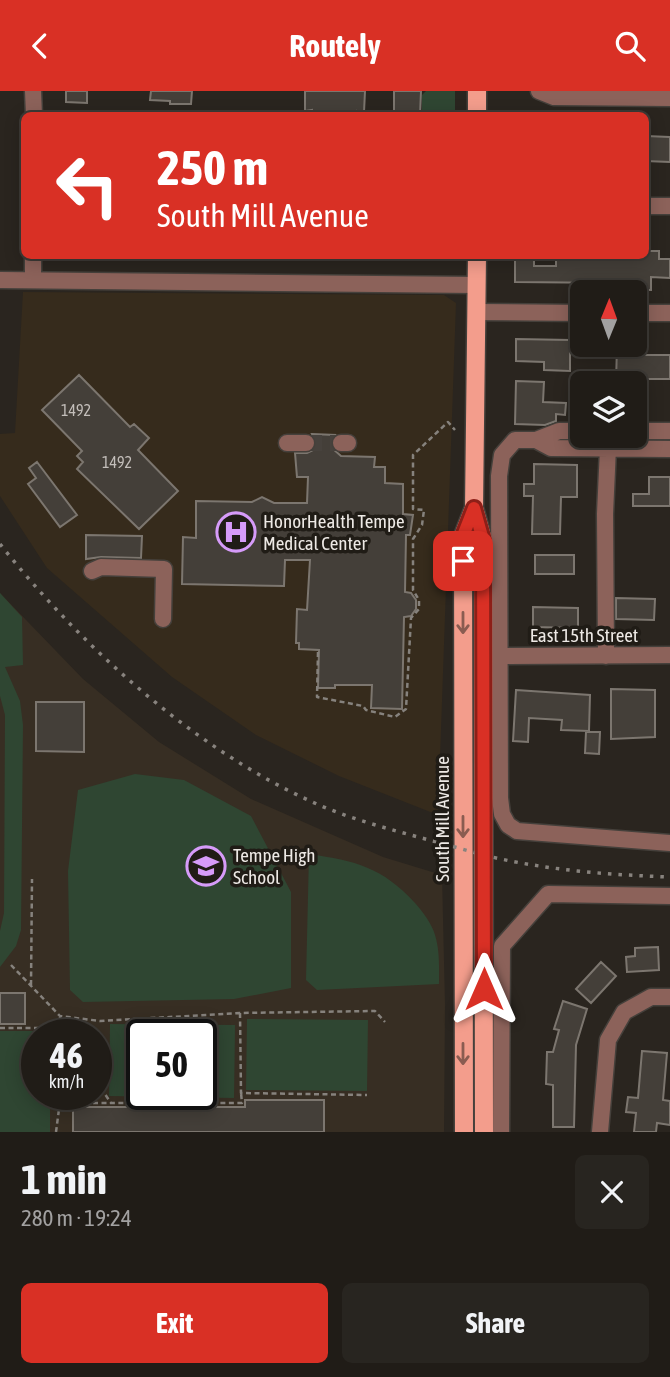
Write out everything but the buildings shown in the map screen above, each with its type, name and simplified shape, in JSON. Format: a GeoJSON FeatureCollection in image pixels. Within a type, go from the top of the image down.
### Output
{"type":"FeatureCollection","features":[{"type":"Feature","properties":{"kind":"main road"},"geometry":{"type":"LineString","coordinates":[[477,91],[477,112]]}},
{"type":"Feature","properties":{"kind":"main road","name":"South Mill Avenue"},"geometry":{"type":"LineString","coordinates":[[477,259],[474,508],[483,540],[484,1132]]}},
{"type":"Feature","properties":{"kind":"main road","name":"South Mill Avenue"},"geometry":{"type":"LineString","coordinates":[[464,1132],[463,536],[474,508]]}},
{"type":"Feature","properties":{"kind":"street"},"geometry":{"type":"LineString","coordinates":[[33,91],[33,112]]}},
{"type":"Feature","properties":{"kind":"street"},"geometry":{"type":"LineString","coordinates":[[539,91],[554,97],[612,94],[670,98]]}},
{"type":"Feature","properties":{"kind":"street"},"geometry":{"type":"LineString","coordinates":[[649,206],[670,206]]}},
{"type":"Feature","properties":{"kind":"street"},"geometry":{"type":"LineString","coordinates":[[33,259],[33,280]]}},
{"type":"Feature","properties":{"kind":"street"},"geometry":{"type":"LineString","coordinates":[[0,280],[477,285]]}},
{"type":"Feature","properties":{"kind":"street"},"geometry":{"type":"LineString","coordinates":[[476,312],[570,313]]}},
{"type":"Feature","properties":{"kind":"street"},"geometry":{"type":"LineString","coordinates":[[648,313],[670,313]]}},
{"type":"Feature","properties":{"kind":"street"},"geometry":{"type":"LineString","coordinates":[[570,431],[559,431],[536,440],[515,440],[502,455],[499,490],[502,814],[508,825],[517,831],[528,833],[670,843]]}},
{"type":"Feature","properties":{"kind":"street"},"geometry":{"type":"LineString","coordinates":[[647,431],[670,431]]}},
{"type":"Feature","properties":{"kind":"street"},"geometry":{"type":"LineString","coordinates":[[536,440],[551,448],[570,448]]}},
{"type":"Feature","properties":{"kind":"street"},"geometry":{"type":"LineString","coordinates":[[287,443],[306,443]]}},
{"type":"Feature","properties":{"kind":"street"},"geometry":{"type":"LineString","coordinates":[[606,656],[605,515],[608,448],[670,449]]}},
{"type":"Feature","properties":{"kind":"street"},"geometry":{"type":"LineString","coordinates":[[92,571],[101,567],[164,569],[163,619]]}},
{"type":"Feature","properties":{"kind":"street","name":"East 15th Street"},"geometry":{"type":"LineString","coordinates":[[499,656],[670,655]]}},
{"type":"Feature","properties":{"kind":"street"},"geometry":{"type":"LineString","coordinates":[[502,1132],[502,946],[548,894],[670,896]]}},
{"type":"Feature","properties":{"kind":"street"},"geometry":{"type":"LineString","coordinates":[[600,1132],[608,1040],[624,1012],[651,997],[670,997]]}},
{"type":"Feature","properties":{"kind":"path"},"geometry":{"type":"LineString","coordinates":[[318,652],[317,697],[363,706],[366,710],[395,717],[406,709],[411,618],[419,609],[419,600],[413,590],[413,539],[422,525],[424,510],[413,509],[413,455],[448,422],[455,431]]}},
{"type":"Feature","properties":{"kind":"path"},"geometry":{"type":"LineString","coordinates":[[31,985],[32,879]]}},
{"type":"Feature","properties":{"kind":"path"},"geometry":{"type":"LineString","coordinates":[[11,965],[60,1019]]}},
{"type":"Feature","properties":{"kind":"path"},"geometry":{"type":"LineString","coordinates":[[60,1016],[100,1021],[240,1013],[375,1011],[385,1022]]}},
{"type":"Feature","properties":{"kind":"path"},"geometry":{"type":"LineString","coordinates":[[112,1103],[242,1103],[240,1013]]}},
{"type":"Feature","properties":{"kind":"path"},"geometry":{"type":"LineString","coordinates":[[0,1028],[21,1028]]}},
{"type":"Feature","properties":{"kind":"path"},"geometry":{"type":"LineString","coordinates":[[241,1093],[367,1095]]}},
{"type":"Feature","properties":{"kind":"path"},"geometry":{"type":"LineString","coordinates":[[56,1132],[58,1110]]}},
{"type":"Feature","properties":{"kind":"shaded area","name":"HonorHealth Tempe Medical Center"},"geometry":{"type":"Polygon","coordinates":[[[23,292],[444,295],[456,303],[438,815],[339,776],[256,735],[172,677],[47,568],[0,496],[0,434],[15,433],[23,292]]]}},
{"type":"Feature","properties":{"kind":"shaded area","name":"Tempe High School"},"geometry":{"type":"Polygon","coordinates":[[[0,593],[83,679],[159,742],[251,799],[383,857],[442,875],[444,1132],[0,1132],[0,593]]]}},
{"type":"Feature","properties":{"kind":"green space"},"geometry":{"type":"Polygon","coordinates":[[[426,91],[455,91],[455,112],[422,112],[422,95],[426,91]]]}},
{"type":"Feature","properties":{"kind":"green space"},"geometry":{"type":"Polygon","coordinates":[[[0,593],[22,617],[23,665],[5,667],[20,701],[23,725],[21,930],[16,946],[0,967],[0,931],[4,913],[5,715],[0,696],[0,593]]]}},
{"type":"Feature","properties":{"kind":"green space"},"geometry":{"type":"Polygon","coordinates":[[[135,774],[184,780],[251,816],[291,892],[291,988],[234,999],[83,1002],[70,990],[68,871],[78,790],[135,774]]]}},
{"type":"Feature","properties":{"kind":"green space"},"geometry":{"type":"Polygon","coordinates":[[[309,854],[367,868],[403,891],[421,910],[434,931],[439,984],[317,990],[306,980],[309,854]]]}},
{"type":"Feature","properties":{"kind":"green space"},"geometry":{"type":"Polygon","coordinates":[[[247,1019],[368,1020],[367,1091],[246,1090],[247,1019]]]}},
{"type":"Feature","properties":{"kind":"green space"},"geometry":{"type":"Polygon","coordinates":[[[112,1024],[126,1024],[126,1096],[112,1096],[112,1024]]]}},
{"type":"Feature","properties":{"kind":"green space"},"geometry":{"type":"Polygon","coordinates":[[[217,1025],[235,1025],[234,1098],[217,1098],[217,1025]]]}},
{"type":"Feature","properties":{"kind":"green space"},"geometry":{"type":"Polygon","coordinates":[[[0,1031],[21,1031],[21,1110],[50,1110],[50,1132],[0,1132],[0,1031]]]}},
{"type":"Feature","properties":{"kind":"waterway"},"geometry":{"type":"LineString","coordinates":[[562,440],[670,440]]}},
{"type":"Feature","properties":{"kind":"tunnel"},"geometry":{"type":"LineString","coordinates":[[306,443],[341,443]]}},
{"type":"Feature","properties":{"kind":"railway"},"geometry":{"type":"LineString","coordinates":[[0,544],[65,619],[140,690],[222,751],[264,778],[308,800],[368,823],[501,859],[585,872],[670,877]]}},
{"type":"Feature","properties":{"kind":"place","name":"HonorHealth Tempe Medical Center"},"geometry":{"type":"Point","coordinates":[236,532]}},
{"type":"Feature","properties":{"kind":"place","name":"Tempe High School"},"geometry":{"type":"Point","coordinates":[206,866]}},
{"type":"Feature","properties":{"kind":"route"},"geometry":{"type":"LineString","coordinates":[[463,561],[463,536],[474,508],[483,540],[484,989]]}}]}
